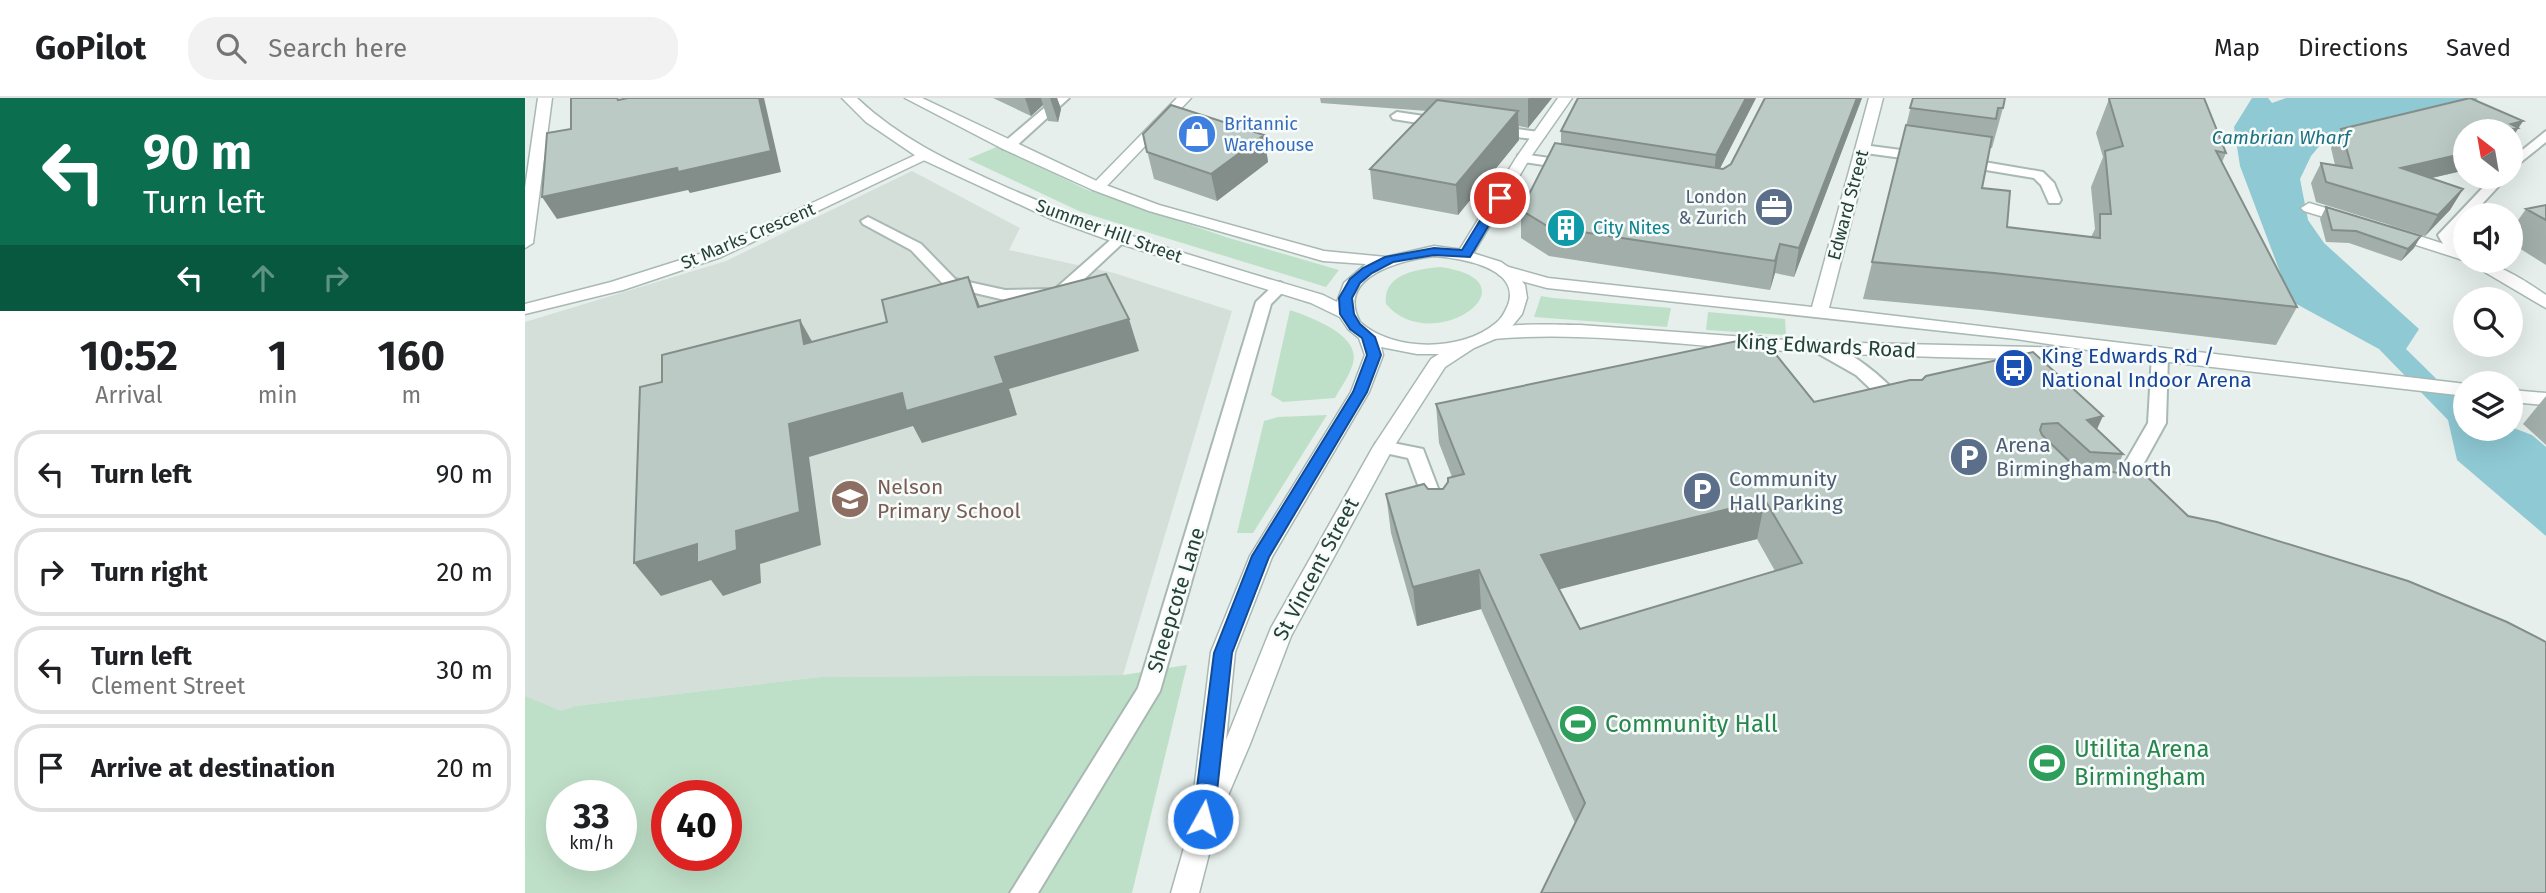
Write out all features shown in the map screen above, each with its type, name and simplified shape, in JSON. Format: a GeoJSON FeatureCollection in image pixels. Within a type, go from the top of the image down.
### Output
{"type":"FeatureCollection","features":[{"type":"Feature","properties":{"kind":"street"},"geometry":{"type":"LineString","coordinates":[[525,243],[545,98]]}},
{"type":"Feature","properties":{"kind":"street","name":"Summer Hill Street"},"geometry":{"type":"LineString","coordinates":[[849,98],[871,119],[923,155],[1057,215],[1120,239],[1317,299],[1347,314]]}},
{"type":"Feature","properties":{"kind":"street","name":"Summer Hill Street"},"geometry":{"type":"LineString","coordinates":[[912,98],[1098,187],[1154,208],[1323,256],[1384,261]]}},
{"type":"Feature","properties":{"kind":"street"},"geometry":{"type":"LineString","coordinates":[[1098,187],[1184,98]]}},
{"type":"Feature","properties":{"kind":"street"},"geometry":{"type":"LineString","coordinates":[[1465,254],[1523,158],[1565,98]]}},
{"type":"Feature","properties":{"kind":"street","name":"Edward Street"},"geometry":{"type":"LineString","coordinates":[[1820,311],[1876,98]]}},
{"type":"Feature","properties":{"kind":"street","name":"St Marks Crescent"},"geometry":{"type":"LineString","coordinates":[[525,309],[617,286],[715,254],[923,155]]}},
{"type":"Feature","properties":{"kind":"street"},"geometry":{"type":"LineString","coordinates":[[2309,208],[2453,252]]}},
{"type":"Feature","properties":{"kind":"street"},"geometry":{"type":"LineString","coordinates":[[1434,251],[1465,254],[1492,263],[1505,271],[1515,284],[1519,297],[1514,314],[1493,334],[1444,349],[1415,350],[1393,346],[1369,337],[1355,327],[1347,314],[1346,298],[1354,281],[1384,261],[1434,251]]}},
{"type":"Feature","properties":{"kind":"street","name":"King Edwards Road"},"geometry":{"type":"LineString","coordinates":[[1505,271],[1547,284],[1820,311],[2016,334],[2159,355],[2453,388]]}},
{"type":"Feature","properties":{"kind":"street"},"geometry":{"type":"LineString","coordinates":[[2497,273],[2546,303]]}},
{"type":"Feature","properties":{"kind":"street","name":"King Edwards Road"},"geometry":{"type":"LineString","coordinates":[[1493,334],[1524,330],[1583,331],[1911,351],[2159,355]]}},
{"type":"Feature","properties":{"kind":"street","name":"St Vincent Street"},"geometry":{"type":"LineString","coordinates":[[1185,893],[1203,819],[1223,653],[1261,556],[1360,392],[1374,355],[1369,337]]}},
{"type":"Feature","properties":{"kind":"street","name":"St Vincent Street"},"geometry":{"type":"LineString","coordinates":[[1203,819],[1237,744],[1279,635],[1383,447],[1437,363],[1467,344]]}},
{"type":"Feature","properties":{"kind":"street"},"geometry":{"type":"LineString","coordinates":[[2523,397],[2546,399]]}},
{"type":"Feature","properties":{"kind":"lane"},"geometry":{"type":"LineString","coordinates":[[1008,146],[1063,98]]}},
{"type":"Feature","properties":{"kind":"lane"},"geometry":{"type":"LineString","coordinates":[[1397,116],[1461,125]]}},
{"type":"Feature","properties":{"kind":"lane"},"geometry":{"type":"LineString","coordinates":[[1487,129],[1539,136]]}},
{"type":"Feature","properties":{"kind":"lane"},"geometry":{"type":"LineString","coordinates":[[2523,155],[2546,135]]}},
{"type":"Feature","properties":{"kind":"lane"},"geometry":{"type":"LineString","coordinates":[[1863,149],[2026,172],[2039,176],[2047,183],[2054,200]]}},
{"type":"Feature","properties":{"kind":"lane"},"geometry":{"type":"LineString","coordinates":[[1523,158],[1588,168]]}},
{"type":"Feature","properties":{"kind":"lane"},"geometry":{"type":"LineString","coordinates":[[2475,203],[2489,189]]}},
{"type":"Feature","properties":{"kind":"lane"},"geometry":{"type":"LineString","coordinates":[[868,221],[916,247],[950,283],[1005,295],[1059,294],[1120,239]]}},
{"type":"Feature","properties":{"kind":"lane"},"geometry":{"type":"LineString","coordinates":[[2453,227],[2445,235],[2453,247]]}},
{"type":"Feature","properties":{"kind":"lane","name":"Sheepcote Lane"},"geometry":{"type":"LineString","coordinates":[[1023,893],[1149,691],[1264,302],[1280,287]]}},
{"type":"Feature","properties":{"kind":"lane"},"geometry":{"type":"LineString","coordinates":[[1818,346],[1859,367],[1887,391],[1904,412]]}},
{"type":"Feature","properties":{"kind":"lane"},"geometry":{"type":"LineString","coordinates":[[2100,502],[2111,503],[2157,423],[2159,355]]}},
{"type":"Feature","properties":{"kind":"lane"},"geometry":{"type":"LineString","coordinates":[[1383,447],[1416,453],[1440,520]]}},
{"type":"Feature","properties":{"kind":"shaded area","name":"Nelson Primary School"},"geometry":{"type":"Polygon","coordinates":[[[912,171],[1020,228],[1009,250],[1114,273],[1232,311],[1123,675],[820,677],[575,706],[525,725],[525,322],[726,261],[912,171]]]}},
{"type":"Feature","properties":{"kind":"green space"},"geometry":{"type":"Polygon","coordinates":[[[999,146],[1085,189],[1229,238],[1339,270],[1326,287],[1081,212],[968,159],[999,146]]]}},
{"type":"Feature","properties":{"kind":"green space"},"geometry":{"type":"Polygon","coordinates":[[[1440,267],[1469,275],[1481,286],[1480,299],[1469,311],[1450,320],[1428,323],[1406,319],[1386,304],[1386,294],[1390,286],[1403,275],[1440,267]]]}},
{"type":"Feature","properties":{"kind":"green space"},"geometry":{"type":"Polygon","coordinates":[[[1541,296],[1671,308],[1667,327],[1534,317],[1541,296]]]}},
{"type":"Feature","properties":{"kind":"green space"},"geometry":{"type":"Polygon","coordinates":[[[1290,310],[1332,328],[1349,343],[1353,363],[1335,398],[1283,402],[1271,395],[1290,310]]]}},
{"type":"Feature","properties":{"kind":"green space"},"geometry":{"type":"Polygon","coordinates":[[[1708,312],[1785,319],[1786,335],[1706,330],[1708,312]]]}},
{"type":"Feature","properties":{"kind":"green space"},"geometry":{"type":"Polygon","coordinates":[[[1327,415],[1253,533],[1237,533],[1264,421],[1278,417],[1327,415]]]}},
{"type":"Feature","properties":{"kind":"green space"},"geometry":{"type":"Polygon","coordinates":[[[1187,665],[1132,893],[525,893],[525,696],[561,711],[575,706],[820,677],[1123,675],[1187,665]]]}},
{"type":"Feature","properties":{"kind":"water","name":"Cambrian Wharf"},"geometry":{"type":"Polygon","coordinates":[[[2252,98],[2268,98],[2272,103],[2286,98],[2477,98],[2478,104],[2357,152],[2330,143],[2321,144],[2311,156],[2300,179],[2308,220],[2324,243],[2419,329],[2406,349],[2453,395],[2453,441],[2523,441],[2523,432],[2532,435],[2546,447],[2546,536],[2457,460],[2448,420],[2379,349],[2291,301],[2240,166],[2234,127],[2252,98]]]}},
{"type":"Feature","properties":{"kind":"building"},"geometry":{"type":"Polygon","coordinates":[[[571,98],[759,98],[771,151],[678,172],[677,168],[542,197],[547,133],[571,129],[571,98]]]}},
{"type":"Feature","properties":{"kind":"building"},"geometry":{"type":"Polygon","coordinates":[[[1578,98],[1746,98],[1716,155],[1561,131],[1578,98]]]}},
{"type":"Feature","properties":{"kind":"building"},"geometry":{"type":"Polygon","coordinates":[[[1765,98],[1857,98],[1799,248],[1780,244],[1775,261],[1549,227],[1521,210],[1555,143],[1723,169],[1731,164],[1765,98]]]}},
{"type":"Feature","properties":{"kind":"building"},"geometry":{"type":"Polygon","coordinates":[[[1913,98],[2005,98],[2003,108],[1998,108],[1996,119],[1910,108],[1913,98]]]}},
{"type":"Feature","properties":{"kind":"building"},"geometry":{"type":"Polygon","coordinates":[[[2110,98],[2204,98],[2226,153],[2216,151],[2297,307],[1872,262],[1906,125],[1992,137],[1982,188],[2010,191],[2007,227],[2100,238],[2100,214],[2111,214],[2105,151],[2123,146],[2110,98]]]}},
{"type":"Feature","properties":{"kind":"building"},"geometry":{"type":"Polygon","coordinates":[[[2470,98],[2518,119],[2453,119],[2453,156],[2401,168],[2453,186],[2453,189],[2463,189],[2438,215],[2326,182],[2321,163],[2352,168],[2341,129],[2470,98]]]}},
{"type":"Feature","properties":{"kind":"building"},"geometry":{"type":"Polygon","coordinates":[[[1437,100],[1518,111],[1456,185],[1370,169],[1437,100]]]}},
{"type":"Feature","properties":{"kind":"building"},"geometry":{"type":"Polygon","coordinates":[[[1171,105],[1264,135],[1211,174],[1147,152],[1143,134],[1171,105]]]}},
{"type":"Feature","properties":{"kind":"building"},"geometry":{"type":"Polygon","coordinates":[[[2546,205],[2546,220],[2526,209],[2546,205]]]}},
{"type":"Feature","properties":{"kind":"building"},"geometry":{"type":"Polygon","coordinates":[[[2326,207],[2421,236],[2408,249],[2356,231],[2332,230],[2326,207]]]}},
{"type":"Feature","properties":{"kind":"building"},"geometry":{"type":"Polygon","coordinates":[[[1106,274],[1129,319],[995,357],[1004,383],[906,411],[902,393],[789,424],[800,512],[736,531],[737,550],[697,563],[697,544],[634,563],[640,387],[662,382],[662,355],[800,320],[804,344],[887,322],[882,300],[968,277],[978,307],[1106,274]]]}},
{"type":"Feature","properties":{"kind":"building","name":"Utilita Arena Birmingham"},"geometry":{"type":"Polygon","coordinates":[[[1761,336],[1814,402],[1910,380],[1922,380],[1926,376],[2033,352],[2103,416],[2087,420],[2123,454],[2090,452],[2058,423],[2042,424],[2042,435],[2076,468],[2130,474],[2140,470],[2188,516],[2217,522],[2408,581],[2507,622],[2546,642],[2546,893],[1541,893],[1585,803],[1479,570],[1413,587],[1386,494],[1424,484],[1428,489],[1443,489],[1448,478],[1464,474],[1436,404],[1761,336]],[[1765,500],[1541,555],[1580,629],[1802,563],[1765,500]]]}},
{"type":"Feature","properties":{"kind":"place","name":"Britannic Warehouse"},"geometry":{"type":"Point","coordinates":[1197,134]}},
{"type":"Feature","properties":{"kind":"place","name":"London & Zurich"},"geometry":{"type":"Point","coordinates":[1774,207]}},
{"type":"Feature","properties":{"kind":"place","name":"City Nites"},"geometry":{"type":"Point","coordinates":[1566,228]}},
{"type":"Feature","properties":{"kind":"place","name":"King Edwards Rd / National Indoor Arena"},"geometry":{"type":"Point","coordinates":[2014,368]}},
{"type":"Feature","properties":{"kind":"place","name":"Arena Birmingham North"},"geometry":{"type":"Point","coordinates":[1969,457]}},
{"type":"Feature","properties":{"kind":"place","name":"Community Hall Parking"},"geometry":{"type":"Point","coordinates":[1702,491]}},
{"type":"Feature","properties":{"kind":"place","name":"Nelson Primary School"},"geometry":{"type":"Point","coordinates":[850,499]}},
{"type":"Feature","properties":{"kind":"place","name":"Community Hall"},"geometry":{"type":"Point","coordinates":[1578,724]}},
{"type":"Feature","properties":{"kind":"place","name":"Utilita Arena Birmingham"},"geometry":{"type":"Point","coordinates":[2047,763]}},
{"type":"Feature","properties":{"kind":"route"},"geometry":{"type":"LineString","coordinates":[[1203,819],[1223,653],[1261,556],[1360,392],[1374,355],[1369,337],[1355,327],[1347,314],[1346,298],[1354,281],[1367,270],[1390,259],[1434,251],[1465,254],[1500,198]]}}]}
